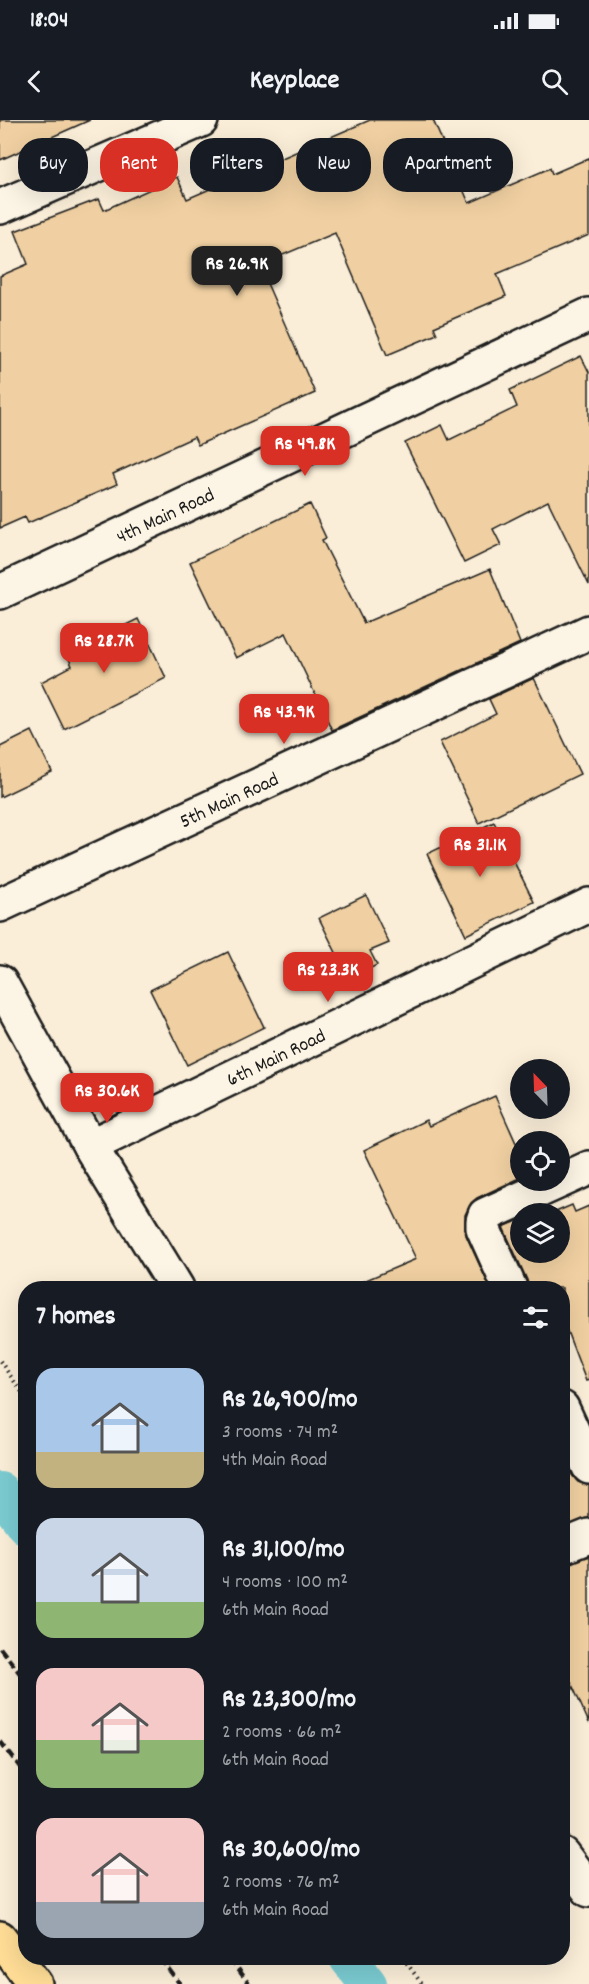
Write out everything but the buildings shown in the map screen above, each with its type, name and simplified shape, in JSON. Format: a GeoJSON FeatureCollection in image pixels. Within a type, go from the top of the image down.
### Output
{"type":"FeatureCollection","features":[{"type":"Feature","properties":{"kind":"main road"},"geometry":{"type":"LineString","coordinates":[[0,1938],[18,1962]]}},
{"type":"Feature","properties":{"kind":"main road"},"geometry":{"type":"LineString","coordinates":[[21,1965],[35,1984]]}},
{"type":"Feature","properties":{"kind":"street"},"geometry":{"type":"LineString","coordinates":[[0,207],[201,120]]}},
{"type":"Feature","properties":{"kind":"street","name":"4th Main Road"},"geometry":{"type":"LineString","coordinates":[[0,592],[589,315]]}},
{"type":"Feature","properties":{"kind":"street","name":"5th Main Road"},"geometry":{"type":"LineString","coordinates":[[0,905],[589,632]]}},
{"type":"Feature","properties":{"kind":"street","name":"6th Main Road"},"geometry":{"type":"LineString","coordinates":[[90,1146],[589,905]]}},
{"type":"Feature","properties":{"kind":"street"},"geometry":{"type":"LineString","coordinates":[[0,982],[90,1146],[173,1281]]}},
{"type":"Feature","properties":{"kind":"street"},"geometry":{"type":"LineString","coordinates":[[507,1281],[483,1228],[486,1215],[589,1168]]}},
{"type":"Feature","properties":{"kind":"street"},"geometry":{"type":"LineString","coordinates":[[570,1425],[589,1467]]}},
{"type":"Feature","properties":{"kind":"street"},"geometry":{"type":"LineString","coordinates":[[570,1544],[589,1536]]}},
{"type":"Feature","properties":{"kind":"street"},"geometry":{"type":"LineString","coordinates":[[570,1863],[587,1883]]}},
{"type":"Feature","properties":{"kind":"path"},"geometry":{"type":"LineString","coordinates":[[0,1361],[18,1387]]}},
{"type":"Feature","properties":{"kind":"path"},"geometry":{"type":"LineString","coordinates":[[408,1965],[422,1984]]}},
{"type":"Feature","properties":{"kind":"waterway"},"geometry":{"type":"LineString","coordinates":[[0,1491],[18,1515]]}},
{"type":"Feature","properties":{"kind":"waterway"},"geometry":{"type":"LineString","coordinates":[[353,1965],[368,1984]]}},
{"type":"Feature","properties":{"kind":"railway"},"geometry":{"type":"LineString","coordinates":[[0,1648],[18,1671]]}},
{"type":"Feature","properties":{"kind":"railway"},"geometry":{"type":"LineString","coordinates":[[0,1741],[18,1765]]}},
{"type":"Feature","properties":{"kind":"railway"},"geometry":{"type":"LineString","coordinates":[[165,1965],[180,1984]]}},
{"type":"Feature","properties":{"kind":"railway"},"geometry":{"type":"LineString","coordinates":[[235,1965],[249,1984]]}}]}
